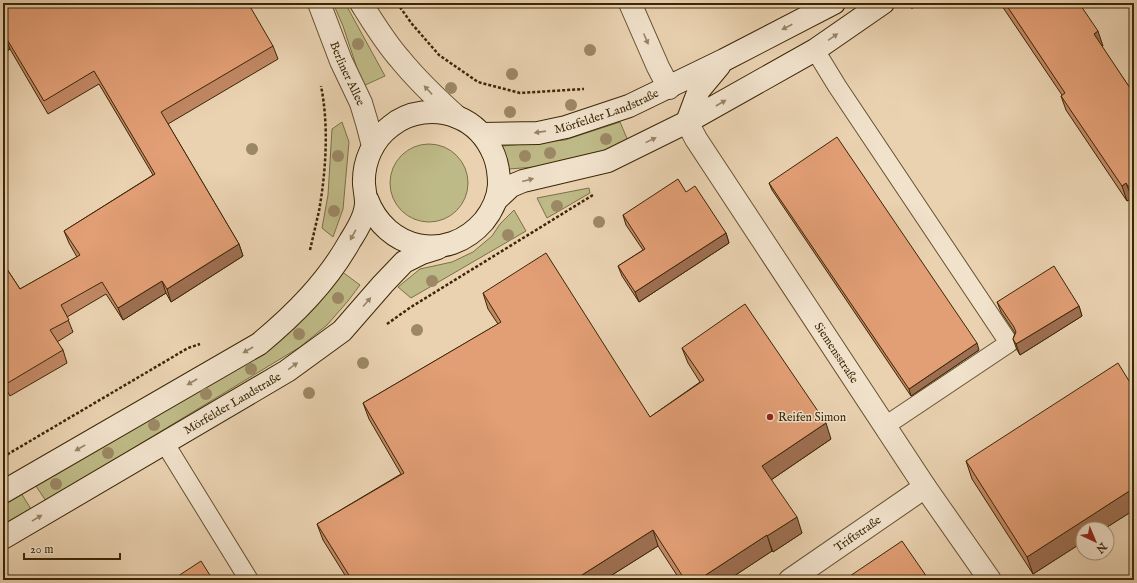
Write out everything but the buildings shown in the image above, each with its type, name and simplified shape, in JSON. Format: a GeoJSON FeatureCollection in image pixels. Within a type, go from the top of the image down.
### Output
{"type":"FeatureCollection","features":[{"type":"Feature","properties":{"kind":"main road","name":"Berliner Allee"},"geometry":{"type":"LineString","coordinates":[[320,3],[341,62],[361,103],[373,146]]}},
{"type":"Feature","properties":{"kind":"main road"},"geometry":{"type":"LineString","coordinates":[[361,3],[380,34],[400,60],[434,96],[457,116]]}},
{"type":"Feature","properties":{"kind":"main road"},"geometry":{"type":"LineString","coordinates":[[630,3],[668,88]]}},
{"type":"Feature","properties":{"kind":"main road","name":"Mörfelder Landstraße"},"geometry":{"type":"LineString","coordinates":[[482,134],[538,132],[566,127],[629,106],[724,60],[834,3]]}},
{"type":"Feature","properties":{"kind":"main road","name":"Mörfelder Landstraße"},"geometry":{"type":"LineString","coordinates":[[3,538],[287,371],[342,331],[404,262],[422,252],[462,240],[471,234],[486,219],[496,200],[511,186],[523,181],[608,161],[687,122],[815,50],[883,3]]}},
{"type":"Feature","properties":{"kind":"main road","name":"Mörfelder Landstraße"},"geometry":{"type":"LineString","coordinates":[[687,122],[699,90],[724,60]]}},
{"type":"Feature","properties":{"kind":"main road","name":"Mörfelder Landstraße"},"geometry":{"type":"LineString","coordinates":[[442,246],[420,246],[405,242],[392,235],[377,219],[367,199],[364,185],[364,172],[367,158],[373,146],[390,126],[405,117],[414,114],[440,112],[457,116],[473,126],[488,142],[496,160],[499,180],[496,200]]}},
{"type":"Feature","properties":{"kind":"main road","name":"Siemensstraße"},"geometry":{"type":"LineString","coordinates":[[687,122],[696,139],[885,426],[990,580]]}},
{"type":"Feature","properties":{"kind":"main road","name":"Mörfelder Landstraße"},"geometry":{"type":"LineString","coordinates":[[3,492],[259,344],[300,307],[325,279],[343,254],[358,228],[364,214],[367,199]]}},
{"type":"Feature","properties":{"kind":"main road","name":"Triftstraße"},"geometry":{"type":"LineString","coordinates":[[790,580],[926,487]]}},
{"type":"Feature","properties":{"kind":"lane"},"geometry":{"type":"LineString","coordinates":[[815,50],[837,86],[1010,343],[885,426]]}},
{"type":"Feature","properties":{"kind":"lane"},"geometry":{"type":"LineString","coordinates":[[164,442],[249,580]]}},
{"type":"Feature","properties":{"kind":"path"},"geometry":{"type":"LineString","coordinates":[[398,3],[412,24],[440,55],[478,82],[520,94],[584,90],[590,88]]}},
{"type":"Feature","properties":{"kind":"path"},"geometry":{"type":"LineString","coordinates":[[310,250],[319,211],[326,148],[323,97],[320,82]]}},
{"type":"Feature","properties":{"kind":"path"},"geometry":{"type":"LineString","coordinates":[[3,457],[188,348],[203,343]]}},
{"type":"Feature","properties":{"kind":"path"},"geometry":{"type":"LineString","coordinates":[[3,445],[8,454]]}},
{"type":"Feature","properties":{"kind":"shaded area"},"geometry":{"type":"Polygon","coordinates":[[[333,3],[345,3],[385,76],[363,86],[343,26],[333,3]]]}},
{"type":"Feature","properties":{"kind":"shaded area"},"geometry":{"type":"Polygon","coordinates":[[[342,122],[349,142],[343,209],[333,237],[322,228],[328,195],[332,129],[342,122]]]}},
{"type":"Feature","properties":{"kind":"shaded area"},"geometry":{"type":"Polygon","coordinates":[[[620,122],[629,143],[560,165],[509,169],[502,146],[565,140],[620,122]]]}},
{"type":"Feature","properties":{"kind":"shaded area"},"geometry":{"type":"Polygon","coordinates":[[[429,144],[444,147],[451,151],[461,161],[465,168],[468,183],[465,198],[461,205],[451,215],[444,219],[429,222],[414,219],[407,215],[397,205],[393,198],[390,183],[393,168],[397,161],[407,151],[414,147],[429,144]]]}},
{"type":"Feature","properties":{"kind":"shaded area"},"geometry":{"type":"Polygon","coordinates":[[[589,188],[590,193],[547,218],[537,198],[589,188]]]}},
{"type":"Feature","properties":{"kind":"shaded area"},"geometry":{"type":"Polygon","coordinates":[[[514,210],[526,231],[411,298],[398,287],[420,269],[452,262],[473,252],[492,236],[500,224],[514,210]]]}},
{"type":"Feature","properties":{"kind":"shaded area"},"geometry":{"type":"Polygon","coordinates":[[[341,271],[360,285],[327,325],[300,347],[46,501],[36,486],[272,346],[341,271]]]}},
{"type":"Feature","properties":{"kind":"shaded area"},"geometry":{"type":"Polygon","coordinates":[[[21,493],[31,509],[3,526],[3,503],[21,493]]]}},
{"type":"Feature","properties":{"kind":"place","name":"Reifen Simon"},"geometry":{"type":"Point","coordinates":[770,417]}}]}
